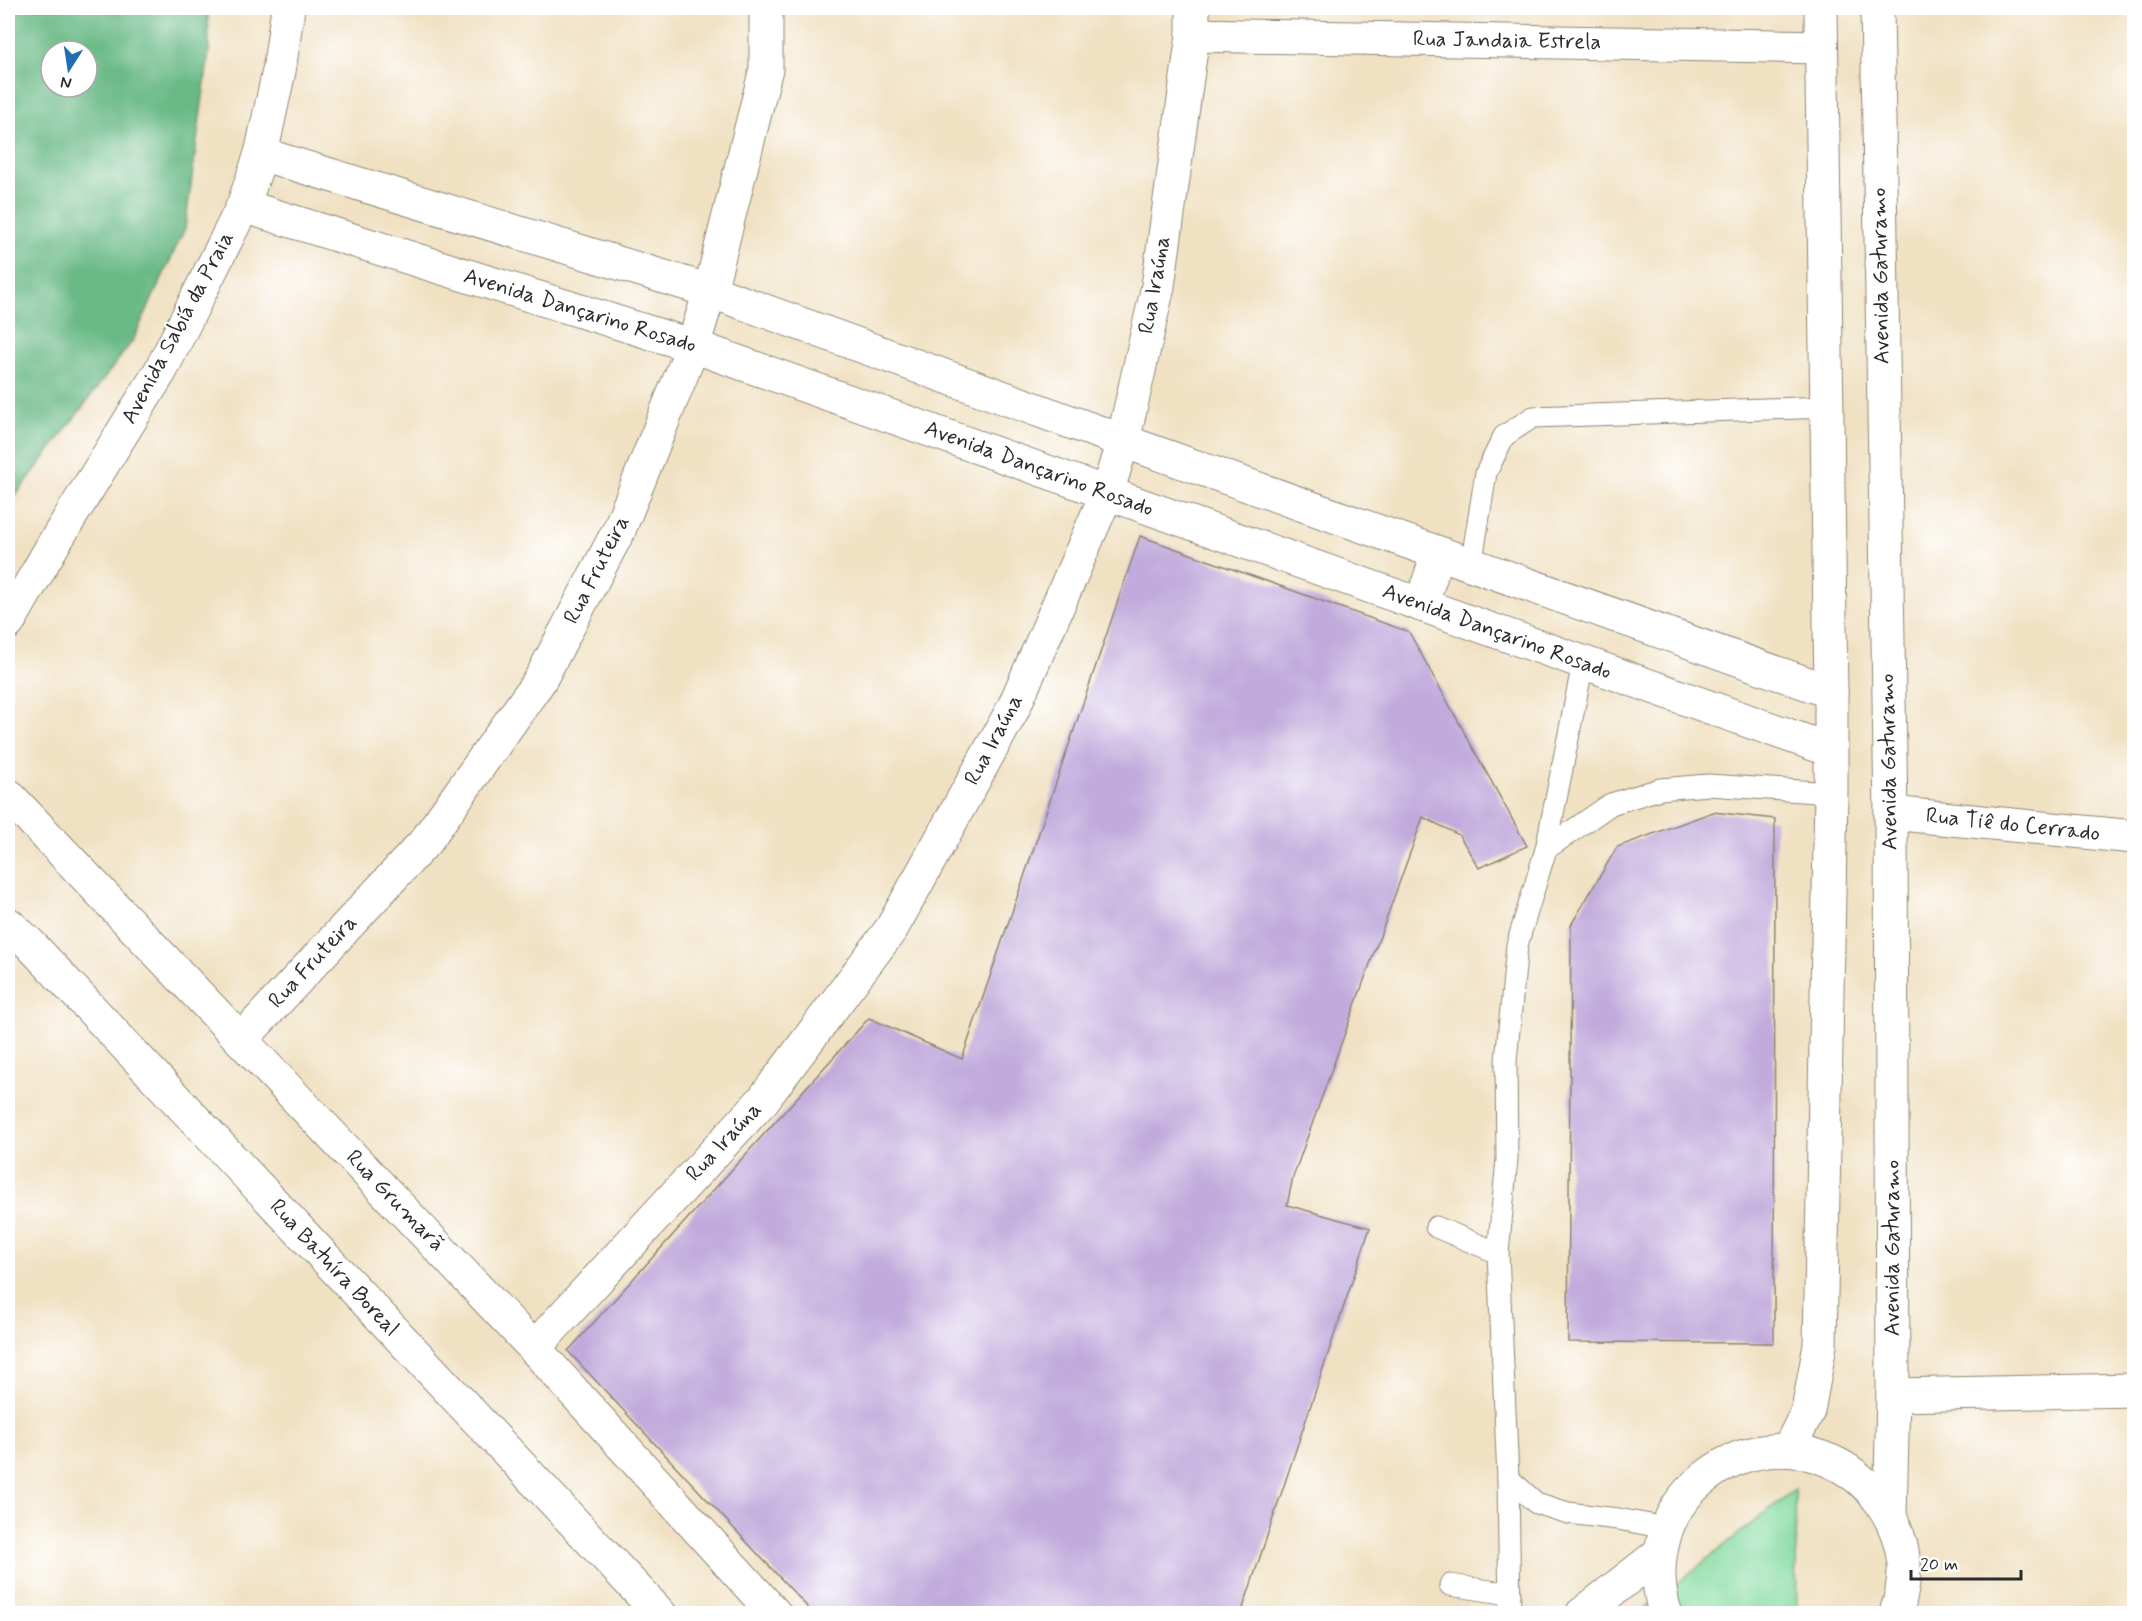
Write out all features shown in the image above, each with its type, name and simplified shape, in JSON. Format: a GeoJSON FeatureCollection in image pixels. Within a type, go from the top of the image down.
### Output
{"type":"FeatureCollection","features":[{"type":"Feature","properties":{"kind":"street","name":"Avenida Sabiá da Praia"},"geometry":{"type":"LineString","coordinates":[[8,623],[53,545],[161,370],[243,206],[261,154],[279,71],[288,8]]}},
{"type":"Feature","properties":{"kind":"street","name":"Rua Fruteira"},"geometry":{"type":"LineString","coordinates":[[241,1040],[425,842],[540,680],[619,530],[693,346],[710,291],[766,69],[766,8]]}},
{"type":"Feature","properties":{"kind":"street"},"geometry":{"type":"LineString","coordinates":[[1788,1450],[1808,1411],[1820,1345],[1831,793],[1821,8]]}},
{"type":"Feature","properties":{"kind":"street","name":"Avenida Gaturamo"},"geometry":{"type":"LineString","coordinates":[[1877,8],[1891,813],[1893,1395],[1890,1517]]}},
{"type":"Feature","properties":{"kind":"street","name":"Rua Jandaia Estrela"},"geometry":{"type":"LineString","coordinates":[[1193,21],[1821,47]]}},
{"type":"Feature","properties":{"kind":"street","name":"Rua Iraúna"},"geometry":{"type":"LineString","coordinates":[[534,1348],[763,1100],[892,928],[1013,709],[1107,493],[1123,441],[1158,286],[1193,21]]}},
{"type":"Feature","properties":{"kind":"street"},"geometry":{"type":"LineString","coordinates":[[261,154],[710,291],[1471,566],[1831,692]]}},
{"type":"Feature","properties":{"kind":"street","name":"Avenida Dançarino Rosado"},"geometry":{"type":"LineString","coordinates":[[243,206],[693,346],[1830,750]]}},
{"type":"Feature","properties":{"kind":"street"},"geometry":{"type":"LineString","coordinates":[[1421,605],[1438,554]]}},
{"type":"Feature","properties":{"kind":"street","name":"Rua Grumarã"},"geometry":{"type":"LineString","coordinates":[[8,795],[534,1348],[775,1614]]}},
{"type":"Feature","properties":{"kind":"street","name":"Rua Tiê do Cerrado"},"geometry":{"type":"LineString","coordinates":[[1891,813],[2134,837]]}},
{"type":"Feature","properties":{"kind":"street","name":"Rua Batuíra Boreal"},"geometry":{"type":"LineString","coordinates":[[8,924],[660,1614]]}},
{"type":"Feature","properties":{"kind":"street"},"geometry":{"type":"LineString","coordinates":[[1893,1395],[2134,1390]]}},
{"type":"Feature","properties":{"kind":"street"},"geometry":{"type":"LineString","coordinates":[[1666,1614],[1662,1604],[1659,1579],[1663,1540],[1678,1505],[1694,1486],[1714,1469],[1737,1458],[1762,1452],[1788,1450],[1813,1454],[1837,1463],[1859,1477],[1877,1495],[1900,1540],[1904,1566],[1903,1592],[1896,1614]]}},
{"type":"Feature","properties":{"kind":"street"},"geometry":{"type":"LineString","coordinates":[[1582,1614],[1663,1540]]}},
{"type":"Feature","properties":{"kind":"lane"},"geometry":{"type":"LineString","coordinates":[[1471,566],[1486,472],[1504,436],[1533,417],[1827,407]]}},
{"type":"Feature","properties":{"kind":"lane"},"geometry":{"type":"LineString","coordinates":[[1450,1585],[1510,1604],[1508,1478],[1498,1253],[1507,1159],[1506,1061],[1517,945],[1546,849],[1583,663]]}},
{"type":"Feature","properties":{"kind":"lane"},"geometry":{"type":"LineString","coordinates":[[1546,849],[1611,804],[1660,789],[1708,785],[1831,793]]}},
{"type":"Feature","properties":{"kind":"lane"},"geometry":{"type":"LineString","coordinates":[[1436,1227],[1498,1253]]}},
{"type":"Feature","properties":{"kind":"lane"},"geometry":{"type":"LineString","coordinates":[[1508,1478],[1536,1503],[1568,1513],[1618,1518],[1663,1540]]}},
{"type":"Feature","properties":{"kind":"green space"},"geometry":{"type":"Polygon","coordinates":[[[8,8],[208,8],[209,52],[185,228],[133,340],[8,506],[8,8]]]}},
{"type":"Feature","properties":{"kind":"green space"},"geometry":{"type":"Polygon","coordinates":[[[1795,1489],[1797,1613],[1640,1613],[1795,1489]]]}},
{"type":"Feature","properties":{"kind":"building"},"geometry":{"type":"Polygon","coordinates":[[[1140,536],[1409,632],[1527,846],[1479,868],[1459,835],[1423,817],[1293,1177],[1287,1205],[1370,1228],[1241,1614],[814,1614],[568,1351],[869,1018],[962,1059],[1140,536]]]}},
{"type":"Feature","properties":{"kind":"building"},"geometry":{"type":"Polygon","coordinates":[[[1713,812],[1775,819],[1774,1343],[1568,1342],[1571,925],[1617,847],[1713,812]]]}}]}
